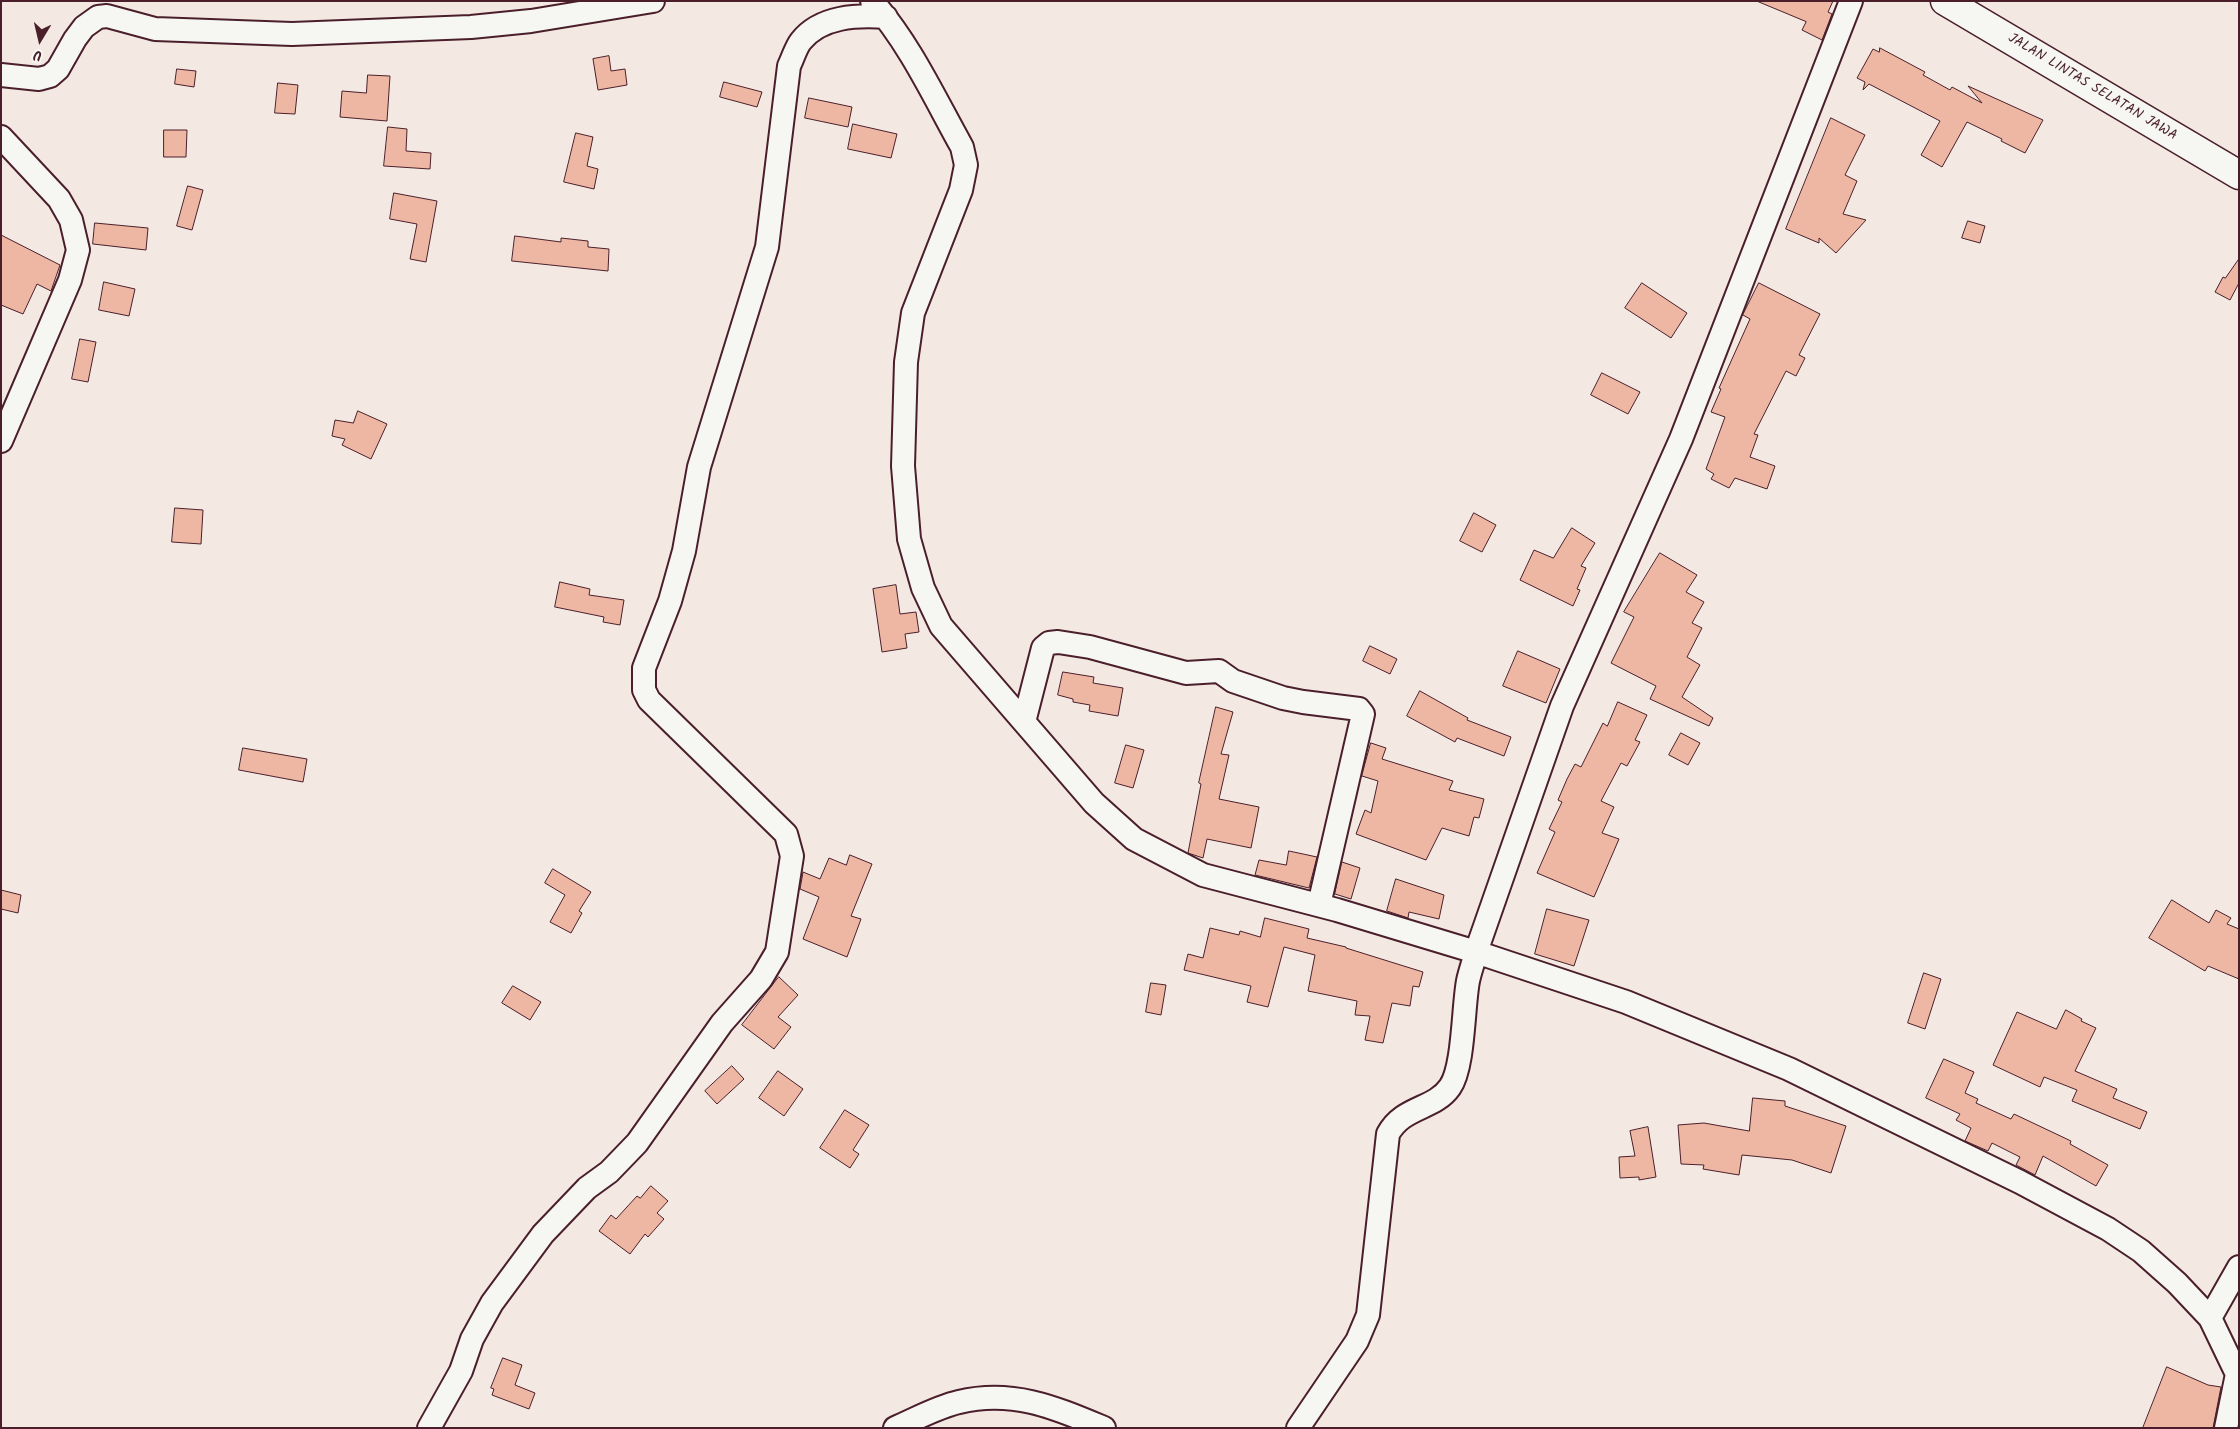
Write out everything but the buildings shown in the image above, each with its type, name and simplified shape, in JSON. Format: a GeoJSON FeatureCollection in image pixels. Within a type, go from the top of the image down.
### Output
{"type":"FeatureCollection","features":[{"type":"Feature","properties":{"kind":"highway","name":"JALAN LINTAS SELATAN JAWA"},"geometry":{"type":"LineString","coordinates":[[1945,1],[2239,175]]}},
{"type":"Feature","properties":{"kind":"street"},"geometry":{"type":"LineString","coordinates":[[1,75],[40,79],[50,76],[58,69],[84,27],[98,17],[107,16],[155,30],[292,34],[471,27],[531,22],[653,1]]}},
{"type":"Feature","properties":{"kind":"street"},"geometry":{"type":"LineString","coordinates":[[1298,1428],[1356,1341],[1368,1315],[1388,1134],[1394,1122],[1438,1099],[1451,1086],[1461,1050],[1468,981],[1476,952],[1562,706],[1681,439],[1851,1]]}},
{"type":"Feature","properties":{"kind":"street"},"geometry":{"type":"LineString","coordinates":[[428,1428],[461,1371],[472,1339],[492,1303],[543,1234],[587,1188],[609,1172],[637,1143],[722,1023],[761,979],[777,952],[792,856],[786,834],[649,700],[642,681],[650,651],[670,601],[684,551],[700,467],[767,247],[789,66],[801,41],[822,26],[879,9],[908,50],[962,147],[966,164],[961,190],[913,313],[906,362],[903,425],[903,466],[909,539],[923,588],[941,626],[1094,803],[1134,839],[1203,875],[1319,905],[1476,952],[1626,1002],[1789,1069],[2020,1182],[2108,1229],[2141,1251],[2177,1283],[2210,1318],[2238,1374],[2226,1428]]}},
{"type":"Feature","properties":{"kind":"street"},"geometry":{"type":"LineString","coordinates":[[1,137],[59,199],[70,220],[78,250],[70,280],[1,441]]}},
{"type":"Feature","properties":{"kind":"street"},"geometry":{"type":"LineString","coordinates":[[1024,722],[1043,648],[1049,643],[1058,642],[1090,647],[1186,673],[1219,671],[1233,681],[1283,698],[1359,709],[1363,714],[1319,905]]}},
{"type":"Feature","properties":{"kind":"street"},"geometry":{"type":"LineString","coordinates":[[2210,1318],[2239,1267]]}},
{"type":"Feature","properties":{"kind":"street"},"geometry":{"type":"LineString","coordinates":[[895,1428],[960,1402],[989,1399],[1021,1399],[1050,1405],[1104,1428]]}}]}
